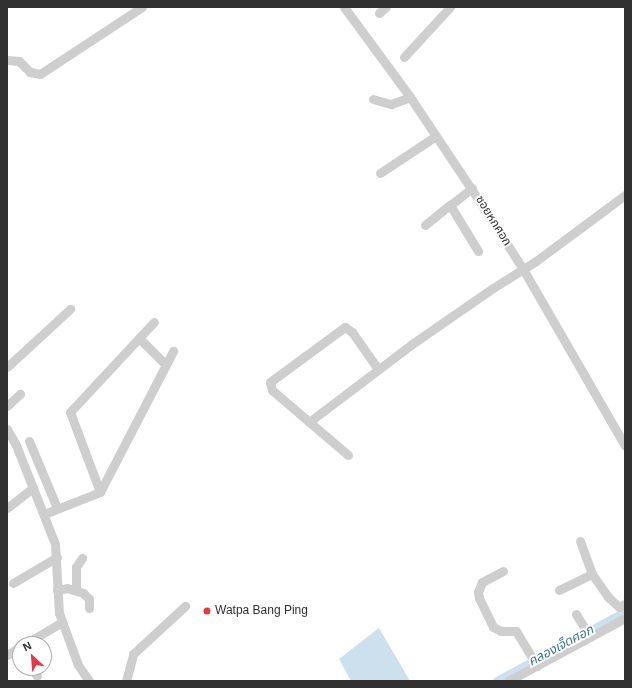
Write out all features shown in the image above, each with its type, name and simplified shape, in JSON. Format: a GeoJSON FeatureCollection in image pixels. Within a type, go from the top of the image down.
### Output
{"type":"FeatureCollection","features":[{"type":"Feature","properties":{"kind":"street"},"geometry":{"type":"LineString","coordinates":[[7,60],[19,61],[30,72],[40,74],[142,7]]}},
{"type":"Feature","properties":{"kind":"street","name":"ซอยหกศอก"},"geometry":{"type":"LineString","coordinates":[[346,8],[410,97],[472,188],[529,266],[625,446]]}},
{"type":"Feature","properties":{"kind":"street"},"geometry":{"type":"LineString","coordinates":[[404,57],[446,9]]}},
{"type":"Feature","properties":{"kind":"street"},"geometry":{"type":"LineString","coordinates":[[373,99],[391,104],[410,97]]}},
{"type":"Feature","properties":{"kind":"street"},"geometry":{"type":"LineString","coordinates":[[380,173],[436,136]]}},
{"type":"Feature","properties":{"kind":"street"},"geometry":{"type":"LineString","coordinates":[[425,225],[472,188]]}},
{"type":"Feature","properties":{"kind":"street"},"geometry":{"type":"LineString","coordinates":[[309,422],[378,369],[493,288],[529,266],[625,195]]}},
{"type":"Feature","properties":{"kind":"street"},"geometry":{"type":"LineString","coordinates":[[450,205],[478,251]]}},
{"type":"Feature","properties":{"kind":"street"},"geometry":{"type":"LineString","coordinates":[[7,367],[70,309]]}},
{"type":"Feature","properties":{"kind":"street"},"geometry":{"type":"LineString","coordinates":[[100,492],[70,412],[154,322]]}},
{"type":"Feature","properties":{"kind":"street"},"geometry":{"type":"LineString","coordinates":[[348,455],[272,390],[269,385],[271,380],[345,327],[352,332],[378,369]]}},
{"type":"Feature","properties":{"kind":"street"},"geometry":{"type":"LineString","coordinates":[[139,338],[165,364]]}},
{"type":"Feature","properties":{"kind":"street"},"geometry":{"type":"LineString","coordinates":[[44,514],[100,492],[173,351]]}},
{"type":"Feature","properties":{"kind":"street"},"geometry":{"type":"LineString","coordinates":[[7,406],[20,394]]}},
{"type":"Feature","properties":{"kind":"street"},"geometry":{"type":"LineString","coordinates":[[7,430],[56,544],[57,590],[62,622],[78,665],[89,681]]}},
{"type":"Feature","properties":{"kind":"street"},"geometry":{"type":"LineString","coordinates":[[29,441],[57,508]]}},
{"type":"Feature","properties":{"kind":"street"},"geometry":{"type":"LineString","coordinates":[[7,508],[33,488]]}},
{"type":"Feature","properties":{"kind":"street"},"geometry":{"type":"LineString","coordinates":[[580,541],[592,574],[614,604],[619,607],[625,604]]}},
{"type":"Feature","properties":{"kind":"street"},"geometry":{"type":"LineString","coordinates":[[13,583],[57,557]]}},
{"type":"Feature","properties":{"kind":"street"},"geometry":{"type":"LineString","coordinates":[[76,590],[76,567],[82,558]]}},
{"type":"Feature","properties":{"kind":"street"},"geometry":{"type":"LineString","coordinates":[[503,571],[482,582],[478,592],[479,598],[493,627],[501,632],[516,631],[536,664]]}},
{"type":"Feature","properties":{"kind":"street"},"geometry":{"type":"LineString","coordinates":[[559,590],[592,574]]}},
{"type":"Feature","properties":{"kind":"street"},"geometry":{"type":"LineString","coordinates":[[57,590],[76,590],[87,595],[90,608]]}},
{"type":"Feature","properties":{"kind":"street"},"geometry":{"type":"LineString","coordinates":[[126,681],[133,654],[185,606]]}},
{"type":"Feature","properties":{"kind":"street"},"geometry":{"type":"LineString","coordinates":[[576,614],[590,637]]}},
{"type":"Feature","properties":{"kind":"street"},"geometry":{"type":"LineString","coordinates":[[508,681],[536,664],[625,618]]}},
{"type":"Feature","properties":{"kind":"street"},"geometry":{"type":"LineString","coordinates":[[39,636],[62,622]]}},
{"type":"Feature","properties":{"kind":"water"},"geometry":{"type":"Polygon","coordinates":[[[379,628],[410,681],[351,681],[339,659],[379,628]]]}},
{"type":"Feature","properties":{"kind":"waterway","name":"คลองเจ็ดศอก"},"geometry":{"type":"LineString","coordinates":[[497,681],[625,612]]}},
{"type":"Feature","properties":{"kind":"place","name":"Watpa Bang Ping"},"geometry":{"type":"Point","coordinates":[207,611]}}]}
